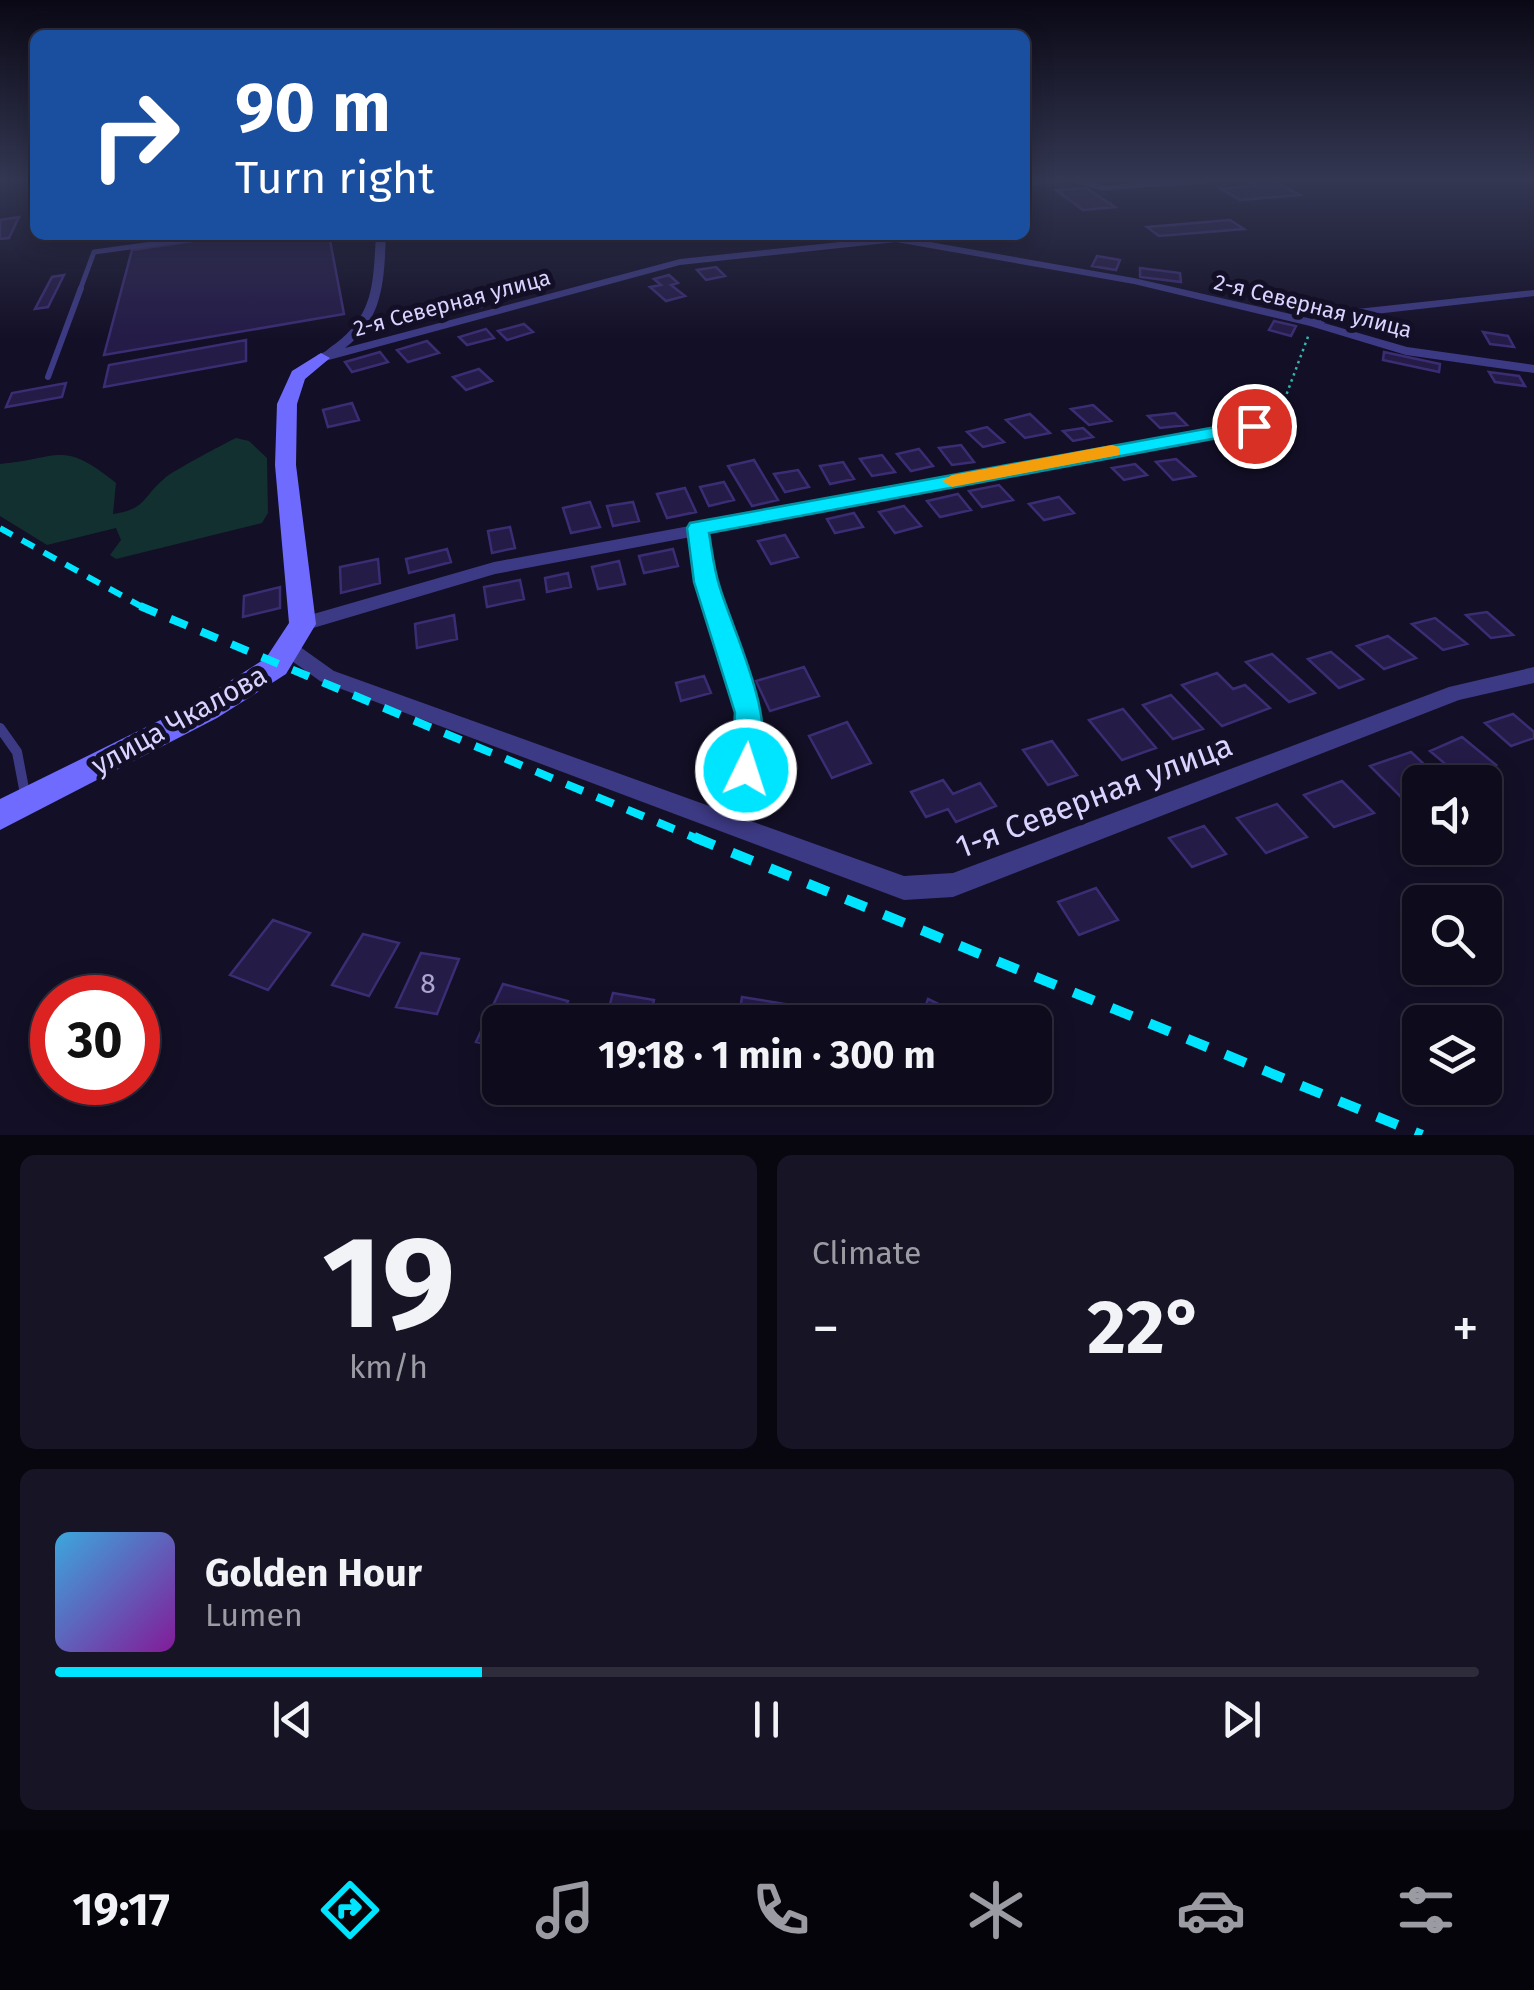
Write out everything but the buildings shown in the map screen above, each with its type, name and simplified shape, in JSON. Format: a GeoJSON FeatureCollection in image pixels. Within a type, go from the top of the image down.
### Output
{"type":"FeatureCollection","features":[{"type":"Feature","properties":{"kind":"street"},"geometry":{"type":"LineString","coordinates":[[380,240],[376,299],[370,320],[357,335],[302,370],[290,388],[284,435],[303,624],[494,568],[1254,426]]}},
{"type":"Feature","properties":{"kind":"street","name":"2-я Северная улица"},"geometry":{"type":"LineString","coordinates":[[321,358],[680,262],[834,240]]}},
{"type":"Feature","properties":{"kind":"street","name":"2-я Северная улица"},"geometry":{"type":"LineString","coordinates":[[896,240],[1134,281],[1313,323],[1406,352],[1534,370]]}},
{"type":"Feature","properties":{"kind":"street"},"geometry":{"type":"LineString","coordinates":[[1313,323],[1329,316],[1534,293]]}},
{"type":"Feature","properties":{"kind":"street"},"geometry":{"type":"LineString","coordinates":[[698,528],[706,582],[749,713],[750,741],[736,826]]}},
{"type":"Feature","properties":{"kind":"street","name":"улица Чкалова"},"geometry":{"type":"LineString","coordinates":[[0,815],[207,710],[276,666],[303,624]]}},
{"type":"Feature","properties":{"kind":"street","name":"1-я Северная улица"},"geometry":{"type":"LineString","coordinates":[[288,649],[328,676],[904,888],[953,885],[1456,694],[1534,675]]}},
{"type":"Feature","properties":{"kind":"lane"},"geometry":{"type":"LineString","coordinates":[[48,377],[94,252],[182,240]]}},
{"type":"Feature","properties":{"kind":"lane"},"geometry":{"type":"LineString","coordinates":[[0,728],[17,752],[26,802]]}},
{"type":"Feature","properties":{"kind":"path"},"geometry":{"type":"LineString","coordinates":[[1254,426],[1284,401],[1313,323]]}},
{"type":"Feature","properties":{"kind":"green space"},"geometry":{"type":"Polygon","coordinates":[[[236,438],[249,441],[267,458],[268,513],[262,523],[116,559],[110,555],[121,540],[116,528],[47,545],[0,516],[0,464],[60,455],[83,461],[116,483],[113,514],[138,505],[169,475],[236,438]]]}},
{"type":"Feature","properties":{"kind":"railway"},"geometry":{"type":"LineString","coordinates":[[0,528],[142,607]]}},
{"type":"Feature","properties":{"kind":"railway"},"geometry":{"type":"LineString","coordinates":[[142,607],[700,840]]}},
{"type":"Feature","properties":{"kind":"railway"},"geometry":{"type":"LineString","coordinates":[[142,607],[146,609]]}},
{"type":"Feature","properties":{"kind":"railway"},"geometry":{"type":"LineString","coordinates":[[694,837],[1422,1135]]}},
{"type":"Feature","properties":{"kind":"slow traffic"},"geometry":{"type":"LineString","coordinates":[[952,481],[1112,451]]}},
{"type":"Feature","properties":{"kind":"route"},"geometry":{"type":"LineString","coordinates":[[746,770],[749,713],[706,582],[698,528],[1254,426]]}}]}
